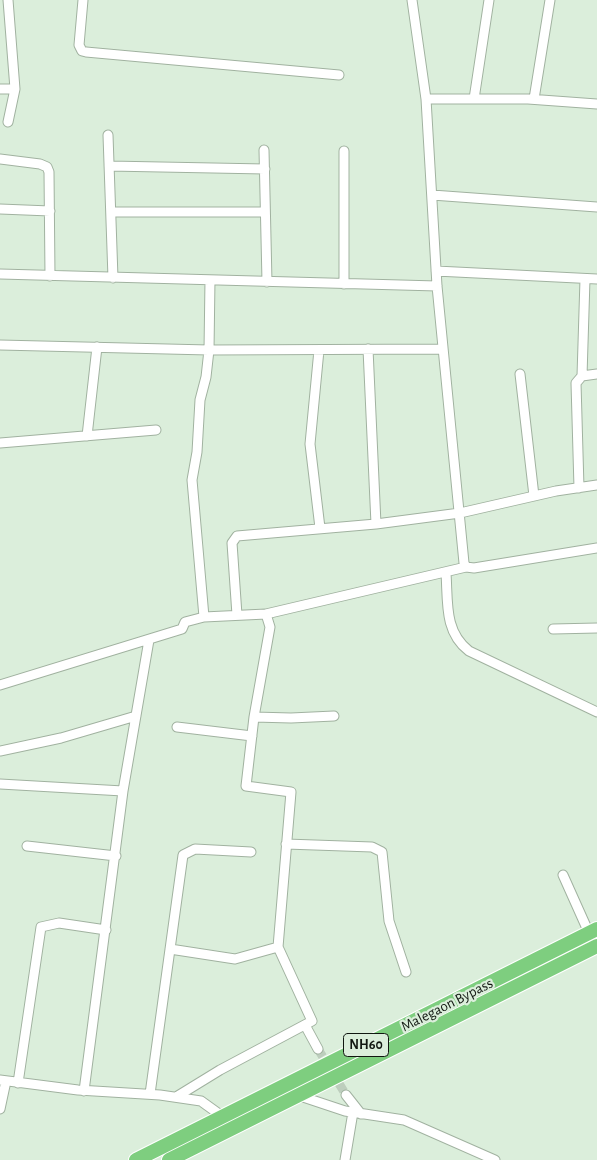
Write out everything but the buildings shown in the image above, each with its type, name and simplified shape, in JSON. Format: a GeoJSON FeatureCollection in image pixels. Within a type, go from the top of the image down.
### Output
{"type":"FeatureCollection","features":[{"type":"Feature","properties":{"kind":"highway","name":"Malegaon Bypass"},"geometry":{"type":"LineString","coordinates":[[136,1160],[593,931]]}},
{"type":"Feature","properties":{"kind":"highway","name":"Malegaon Bypass"},"geometry":{"type":"LineString","coordinates":[[170,1160],[597,946]]}},
{"type":"Feature","properties":{"kind":"street"},"geometry":{"type":"LineString","coordinates":[[8,0],[15,89],[8,122]]}},
{"type":"Feature","properties":{"kind":"street"},"geometry":{"type":"LineString","coordinates":[[83,0],[79,45],[82,51],[339,75]]}},
{"type":"Feature","properties":{"kind":"street"},"geometry":{"type":"LineString","coordinates":[[412,0],[426,99],[437,286],[464,564],[466,567]]}},
{"type":"Feature","properties":{"kind":"street"},"geometry":{"type":"LineString","coordinates":[[474,99],[489,0]]}},
{"type":"Feature","properties":{"kind":"street"},"geometry":{"type":"LineString","coordinates":[[534,99],[550,0]]}},
{"type":"Feature","properties":{"kind":"street"},"geometry":{"type":"LineString","coordinates":[[0,89],[15,89]]}},
{"type":"Feature","properties":{"kind":"street"},"geometry":{"type":"LineString","coordinates":[[426,99],[534,99],[597,104]]}},
{"type":"Feature","properties":{"kind":"street"},"geometry":{"type":"LineString","coordinates":[[108,135],[113,278]]}},
{"type":"Feature","properties":{"kind":"street"},"geometry":{"type":"LineString","coordinates":[[264,150],[267,282]]}},
{"type":"Feature","properties":{"kind":"street"},"geometry":{"type":"LineString","coordinates":[[344,151],[344,284]]}},
{"type":"Feature","properties":{"kind":"street"},"geometry":{"type":"LineString","coordinates":[[0,159],[40,164],[47,167],[51,181],[50,276]]}},
{"type":"Feature","properties":{"kind":"street"},"geometry":{"type":"LineString","coordinates":[[109,166],[265,169]]}},
{"type":"Feature","properties":{"kind":"street"},"geometry":{"type":"LineString","coordinates":[[432,195],[597,207]]}},
{"type":"Feature","properties":{"kind":"street"},"geometry":{"type":"LineString","coordinates":[[0,209],[50,211]]}},
{"type":"Feature","properties":{"kind":"street"},"geometry":{"type":"LineString","coordinates":[[111,212],[265,212]]}},
{"type":"Feature","properties":{"kind":"street"},"geometry":{"type":"LineString","coordinates":[[436,271],[597,279]]}},
{"type":"Feature","properties":{"kind":"street"},"geometry":{"type":"LineString","coordinates":[[0,274],[437,286]]}},
{"type":"Feature","properties":{"kind":"street"},"geometry":{"type":"LineString","coordinates":[[579,488],[576,383],[582,376],[586,279]]}},
{"type":"Feature","properties":{"kind":"street"},"geometry":{"type":"LineString","coordinates":[[204,617],[192,480],[197,452],[200,400],[206,376],[209,350],[210,280]]}},
{"type":"Feature","properties":{"kind":"street"},"geometry":{"type":"LineString","coordinates":[[0,345],[209,350],[443,349]]}},
{"type":"Feature","properties":{"kind":"street"},"geometry":{"type":"LineString","coordinates":[[87,436],[97,348]]}},
{"type":"Feature","properties":{"kind":"street"},"geometry":{"type":"LineString","coordinates":[[368,349],[376,524]]}},
{"type":"Feature","properties":{"kind":"street"},"geometry":{"type":"LineString","coordinates":[[319,350],[310,444],[320,528]]}},
{"type":"Feature","properties":{"kind":"street"},"geometry":{"type":"LineString","coordinates":[[520,374],[534,496]]}},
{"type":"Feature","properties":{"kind":"street"},"geometry":{"type":"LineString","coordinates":[[582,376],[597,374]]}},
{"type":"Feature","properties":{"kind":"street"},"geometry":{"type":"LineString","coordinates":[[0,443],[156,430]]}},
{"type":"Feature","properties":{"kind":"street"},"geometry":{"type":"LineString","coordinates":[[237,615],[233,540],[244,534],[376,524],[460,513],[534,496],[597,485]]}},
{"type":"Feature","properties":{"kind":"street"},"geometry":{"type":"LineString","coordinates":[[0,685],[182,629],[185,622],[204,617],[266,614],[466,567],[474,568],[597,548]]}},
{"type":"Feature","properties":{"kind":"street"},"geometry":{"type":"LineString","coordinates":[[446,573],[449,619],[452,631],[459,644],[469,651],[597,712]]}},
{"type":"Feature","properties":{"kind":"street"},"geometry":{"type":"LineString","coordinates":[[176,1097],[220,1070],[312,1021],[278,947],[290,792],[246,786],[254,718],[270,627],[266,614]]}},
{"type":"Feature","properties":{"kind":"street"},"geometry":{"type":"LineString","coordinates":[[553,629],[597,628]]}},
{"type":"Feature","properties":{"kind":"street"},"geometry":{"type":"LineString","coordinates":[[84,1091],[123,791],[148,640]]}},
{"type":"Feature","properties":{"kind":"street"},"geometry":{"type":"LineString","coordinates":[[0,751],[61,738],[136,716]]}},
{"type":"Feature","properties":{"kind":"street"},"geometry":{"type":"LineString","coordinates":[[254,718],[334,716]]}},
{"type":"Feature","properties":{"kind":"street"},"geometry":{"type":"LineString","coordinates":[[177,727],[252,736]]}},
{"type":"Feature","properties":{"kind":"street"},"geometry":{"type":"LineString","coordinates":[[0,784],[123,791]]}},
{"type":"Feature","properties":{"kind":"street"},"geometry":{"type":"LineString","coordinates":[[286,844],[372,847],[382,852],[388,915],[406,972]]}},
{"type":"Feature","properties":{"kind":"street"},"geometry":{"type":"LineString","coordinates":[[27,846],[116,856]]}},
{"type":"Feature","properties":{"kind":"street"},"geometry":{"type":"LineString","coordinates":[[150,1094],[183,855],[187,851],[195,849],[251,852]]}},
{"type":"Feature","properties":{"kind":"street"},"geometry":{"type":"LineString","coordinates":[[563,875],[593,931]]}},
{"type":"Feature","properties":{"kind":"street"},"geometry":{"type":"LineString","coordinates":[[18,1083],[41,927],[59,923],[106,930]]}},
{"type":"Feature","properties":{"kind":"street"},"geometry":{"type":"LineString","coordinates":[[170,949],[235,959],[278,947]]}},
{"type":"Feature","properties":{"kind":"street"},"geometry":{"type":"LineString","coordinates":[[305,1025],[318,1049]]}},
{"type":"Feature","properties":{"kind":"street"},"geometry":{"type":"LineString","coordinates":[[0,1109],[3,1080],[84,1091],[150,1094],[201,1101],[224,1116],[234,1128]]}},
{"type":"Feature","properties":{"kind":"street"},"geometry":{"type":"LineString","coordinates":[[345,1160],[357,1113],[346,1095]]}},
{"type":"Feature","properties":{"kind":"street"},"geometry":{"type":"LineString","coordinates":[[300,1096],[357,1113],[404,1120],[482,1157],[495,1160]]}},
{"type":"Feature","properties":{"kind":"tunnel"},"geometry":{"type":"LineString","coordinates":[[318,1049],[346,1095]]}}]}
